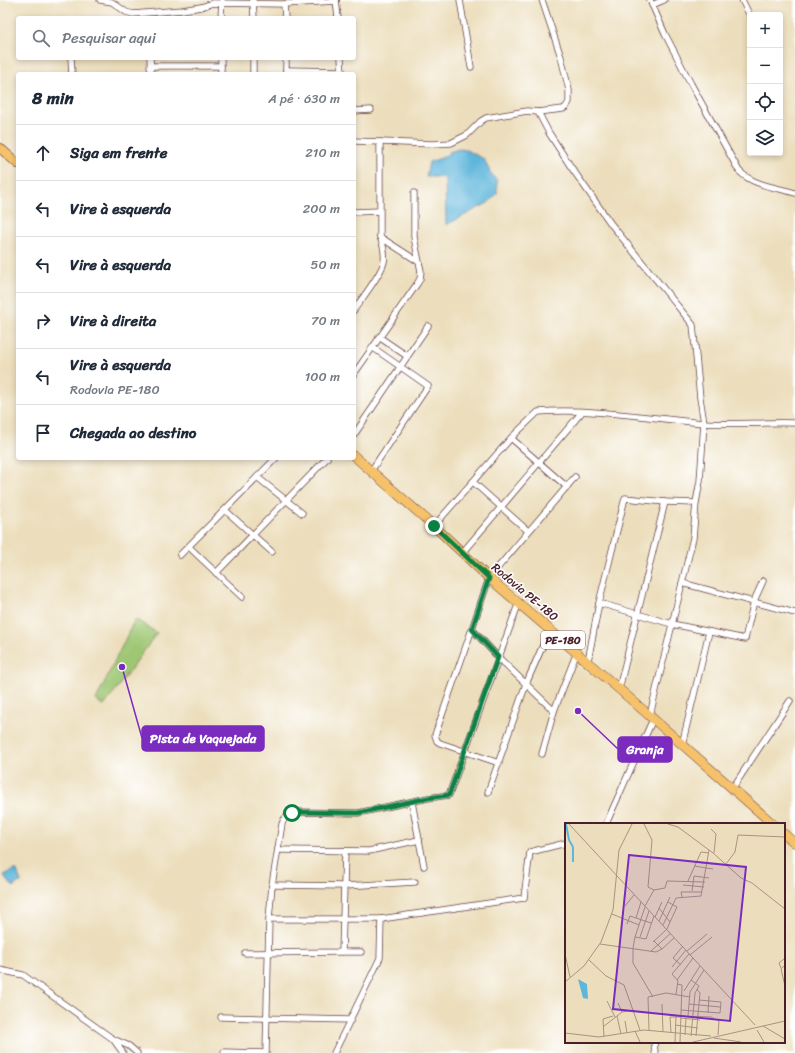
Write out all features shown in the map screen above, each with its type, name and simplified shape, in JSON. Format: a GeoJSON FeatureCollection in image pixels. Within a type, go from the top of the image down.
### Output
{"type":"FeatureCollection","features":[{"type":"Feature","properties":{"kind":"main road"},"geometry":{"type":"LineString","coordinates":[[0,148],[16,162]]}},
{"type":"Feature","properties":{"kind":"main road","name":"Rodovia PE-180"},"geometry":{"type":"LineString","coordinates":[[356,458],[434,526],[489,578],[588,661],[772,823]]}},
{"type":"Feature","properties":{"kind":"main road"},"geometry":{"type":"LineString","coordinates":[[785,835],[795,843]]}},
{"type":"Feature","properties":{"kind":"street"},"geometry":{"type":"LineString","coordinates":[[100,0],[112,2],[126,12],[133,14],[182,10],[222,1],[284,4],[336,0],[338,16]]}},
{"type":"Feature","properties":{"kind":"street"},"geometry":{"type":"LineString","coordinates":[[460,0],[471,67]]}},
{"type":"Feature","properties":{"kind":"street"},"geometry":{"type":"LineString","coordinates":[[356,141],[433,144],[451,143],[467,135],[480,121],[486,118],[527,111],[538,112],[562,109],[566,107],[570,100],[569,90],[561,57],[542,0]]}},
{"type":"Feature","properties":{"kind":"street"},"geometry":{"type":"LineString","coordinates":[[664,0],[651,3],[691,84],[739,170],[752,181],[795,193]]}},
{"type":"Feature","properties":{"kind":"street"},"geometry":{"type":"LineString","coordinates":[[742,0],[748,12]]}},
{"type":"Feature","properties":{"kind":"street"},"geometry":{"type":"LineString","coordinates":[[221,16],[222,1]]}},
{"type":"Feature","properties":{"kind":"street"},"geometry":{"type":"LineString","coordinates":[[254,2],[254,16]]}},
{"type":"Feature","properties":{"kind":"street"},"geometry":{"type":"LineString","coordinates":[[284,4],[285,16]]}},
{"type":"Feature","properties":{"kind":"street"},"geometry":{"type":"LineString","coordinates":[[71,60],[72,72]]}},
{"type":"Feature","properties":{"kind":"street"},"geometry":{"type":"LineString","coordinates":[[150,60],[151,72]]}},
{"type":"Feature","properties":{"kind":"street"},"geometry":{"type":"LineString","coordinates":[[221,60],[221,72]]}},
{"type":"Feature","properties":{"kind":"street"},"geometry":{"type":"LineString","coordinates":[[253,60],[253,72]]}},
{"type":"Feature","properties":{"kind":"street"},"geometry":{"type":"LineString","coordinates":[[286,60],[286,72],[342,72],[341,60]]}},
{"type":"Feature","properties":{"kind":"street"},"geometry":{"type":"LineString","coordinates":[[150,66],[221,66]]}},
{"type":"Feature","properties":{"kind":"street"},"geometry":{"type":"LineString","coordinates":[[356,111],[371,110]]}},
{"type":"Feature","properties":{"kind":"street"},"geometry":{"type":"LineString","coordinates":[[538,112],[549,133],[571,167],[611,224],[693,325],[704,423],[694,538],[672,624],[651,717],[606,823]]}},
{"type":"Feature","properties":{"kind":"street"},"geometry":{"type":"LineString","coordinates":[[356,307],[384,263],[384,251],[380,237],[379,211],[380,142]]}},
{"type":"Feature","properties":{"kind":"street"},"geometry":{"type":"LineString","coordinates":[[356,371],[419,282],[421,271],[414,237],[414,193]]}},
{"type":"Feature","properties":{"kind":"street"},"geometry":{"type":"LineString","coordinates":[[356,212],[379,211]]}},
{"type":"Feature","properties":{"kind":"street"},"geometry":{"type":"LineString","coordinates":[[380,237],[419,262]]}},
{"type":"Feature","properties":{"kind":"street"},"geometry":{"type":"LineString","coordinates":[[356,432],[428,326]]}},
{"type":"Feature","properties":{"kind":"street"},"geometry":{"type":"LineString","coordinates":[[379,337],[407,356]]}},
{"type":"Feature","properties":{"kind":"street"},"geometry":{"type":"LineString","coordinates":[[371,470],[428,386],[372,347]]}},
{"type":"Feature","properties":{"kind":"street"},"geometry":{"type":"LineString","coordinates":[[434,526],[511,438],[538,412],[582,412],[704,423],[795,423]]}},
{"type":"Feature","properties":{"kind":"street"},"geometry":{"type":"LineString","coordinates":[[462,553],[582,412]]}},
{"type":"Feature","properties":{"kind":"street"},"geometry":{"type":"LineString","coordinates":[[511,438],[567,486]]}},
{"type":"Feature","properties":{"kind":"street"},"geometry":{"type":"LineString","coordinates":[[180,555],[274,460]]}},
{"type":"Feature","properties":{"kind":"street"},"geometry":{"type":"LineString","coordinates":[[216,572],[325,460]]}},
{"type":"Feature","properties":{"kind":"street"},"geometry":{"type":"LineString","coordinates":[[257,477],[302,513]]}},
{"type":"Feature","properties":{"kind":"street"},"geometry":{"type":"LineString","coordinates":[[499,762],[438,741],[435,738],[435,732],[489,578],[575,477]]}},
{"type":"Feature","properties":{"kind":"street"},"geometry":{"type":"LineString","coordinates":[[473,482],[528,531]]}},
{"type":"Feature","properties":{"kind":"street"},"geometry":{"type":"LineString","coordinates":[[588,661],[599,604],[625,498],[696,503]]}},
{"type":"Feature","properties":{"kind":"street"},"geometry":{"type":"LineString","coordinates":[[619,689],[665,502]]}},
{"type":"Feature","properties":{"kind":"street"},"geometry":{"type":"LineString","coordinates":[[225,510],[272,552]]}},
{"type":"Feature","properties":{"kind":"street"},"geometry":{"type":"LineString","coordinates":[[189,547],[242,597]]}},
{"type":"Feature","properties":{"kind":"street"},"geometry":{"type":"LineString","coordinates":[[599,604],[672,624],[745,639],[754,602],[763,581]]}},
{"type":"Feature","properties":{"kind":"street"},"geometry":{"type":"LineString","coordinates":[[682,583],[795,613]]}},
{"type":"Feature","properties":{"kind":"street"},"geometry":{"type":"LineString","coordinates":[[224,1052],[265,1053],[269,919],[272,885],[283,822],[287,816],[295,812],[358,813],[449,795],[519,602]]}},
{"type":"Feature","properties":{"kind":"street"},"geometry":{"type":"LineString","coordinates":[[472,629],[498,657],[554,711]]}},
{"type":"Feature","properties":{"kind":"street"},"geometry":{"type":"LineString","coordinates":[[488,792],[526,684],[550,629]]}},
{"type":"Feature","properties":{"kind":"street"},"geometry":{"type":"LineString","coordinates":[[682,745],[709,632]]}},
{"type":"Feature","properties":{"kind":"street"},"geometry":{"type":"LineString","coordinates":[[542,754],[554,711],[576,652]]}},
{"type":"Feature","properties":{"kind":"street"},"geometry":{"type":"LineString","coordinates":[[732,789],[790,701]]}},
{"type":"Feature","properties":{"kind":"street"},"geometry":{"type":"LineString","coordinates":[[412,802],[424,866]]}},
{"type":"Feature","properties":{"kind":"street"},"geometry":{"type":"LineString","coordinates":[[278,850],[345,852],[369,851],[419,840]]}},
{"type":"Feature","properties":{"kind":"street"},"geometry":{"type":"LineString","coordinates":[[269,919],[381,919],[524,898],[530,852],[565,843]]}},
{"type":"Feature","properties":{"kind":"street"},"geometry":{"type":"LineString","coordinates":[[342,952],[345,852]]}},
{"type":"Feature","properties":{"kind":"street"},"geometry":{"type":"LineString","coordinates":[[272,885],[345,886],[415,882]]}},
{"type":"Feature","properties":{"kind":"street"},"geometry":{"type":"LineString","coordinates":[[334,1053],[380,958],[381,919]]}},
{"type":"Feature","properties":{"kind":"street"},"geometry":{"type":"LineString","coordinates":[[245,953],[361,952]]}},
{"type":"Feature","properties":{"kind":"street"},"geometry":{"type":"LineString","coordinates":[[0,970],[23,975],[113,1039],[129,1046],[137,1053]]}},
{"type":"Feature","properties":{"kind":"street"},"geometry":{"type":"LineString","coordinates":[[221,1017],[351,1020]]}},
{"type":"Feature","properties":{"kind":"street"},"geometry":{"type":"LineString","coordinates":[[113,1039],[123,1053]]}},
{"type":"Feature","properties":{"kind":"street"},"geometry":{"type":"LineString","coordinates":[[654,1043],[655,1053]]}},
{"type":"Feature","properties":{"kind":"green space"},"geometry":{"type":"Polygon","coordinates":[[[135,619],[157,633],[104,706],[96,700],[135,619]]]}},
{"type":"Feature","properties":{"kind":"water"},"geometry":{"type":"Polygon","coordinates":[[[459,149],[468,151],[484,159],[490,172],[497,181],[497,194],[488,203],[446,225],[445,177],[426,177],[429,162],[443,157],[449,152],[459,149]]]}},
{"type":"Feature","properties":{"kind":"water"},"geometry":{"type":"Polygon","coordinates":[[[16,869],[21,882],[17,883],[14,887],[7,881],[4,875],[16,869]]]}},
{"type":"Feature","properties":{"kind":"place","name":"Pista de Vaquejada"},"geometry":{"type":"Point","coordinates":[122,667]}},
{"type":"Feature","properties":{"kind":"place","name":"Granja"},"geometry":{"type":"Point","coordinates":[578,711]}},
{"type":"Feature","properties":{"kind":"route"},"geometry":{"type":"LineString","coordinates":[[292,813],[358,813],[449,795],[498,657],[472,629],[489,578],[434,526]]}}]}
